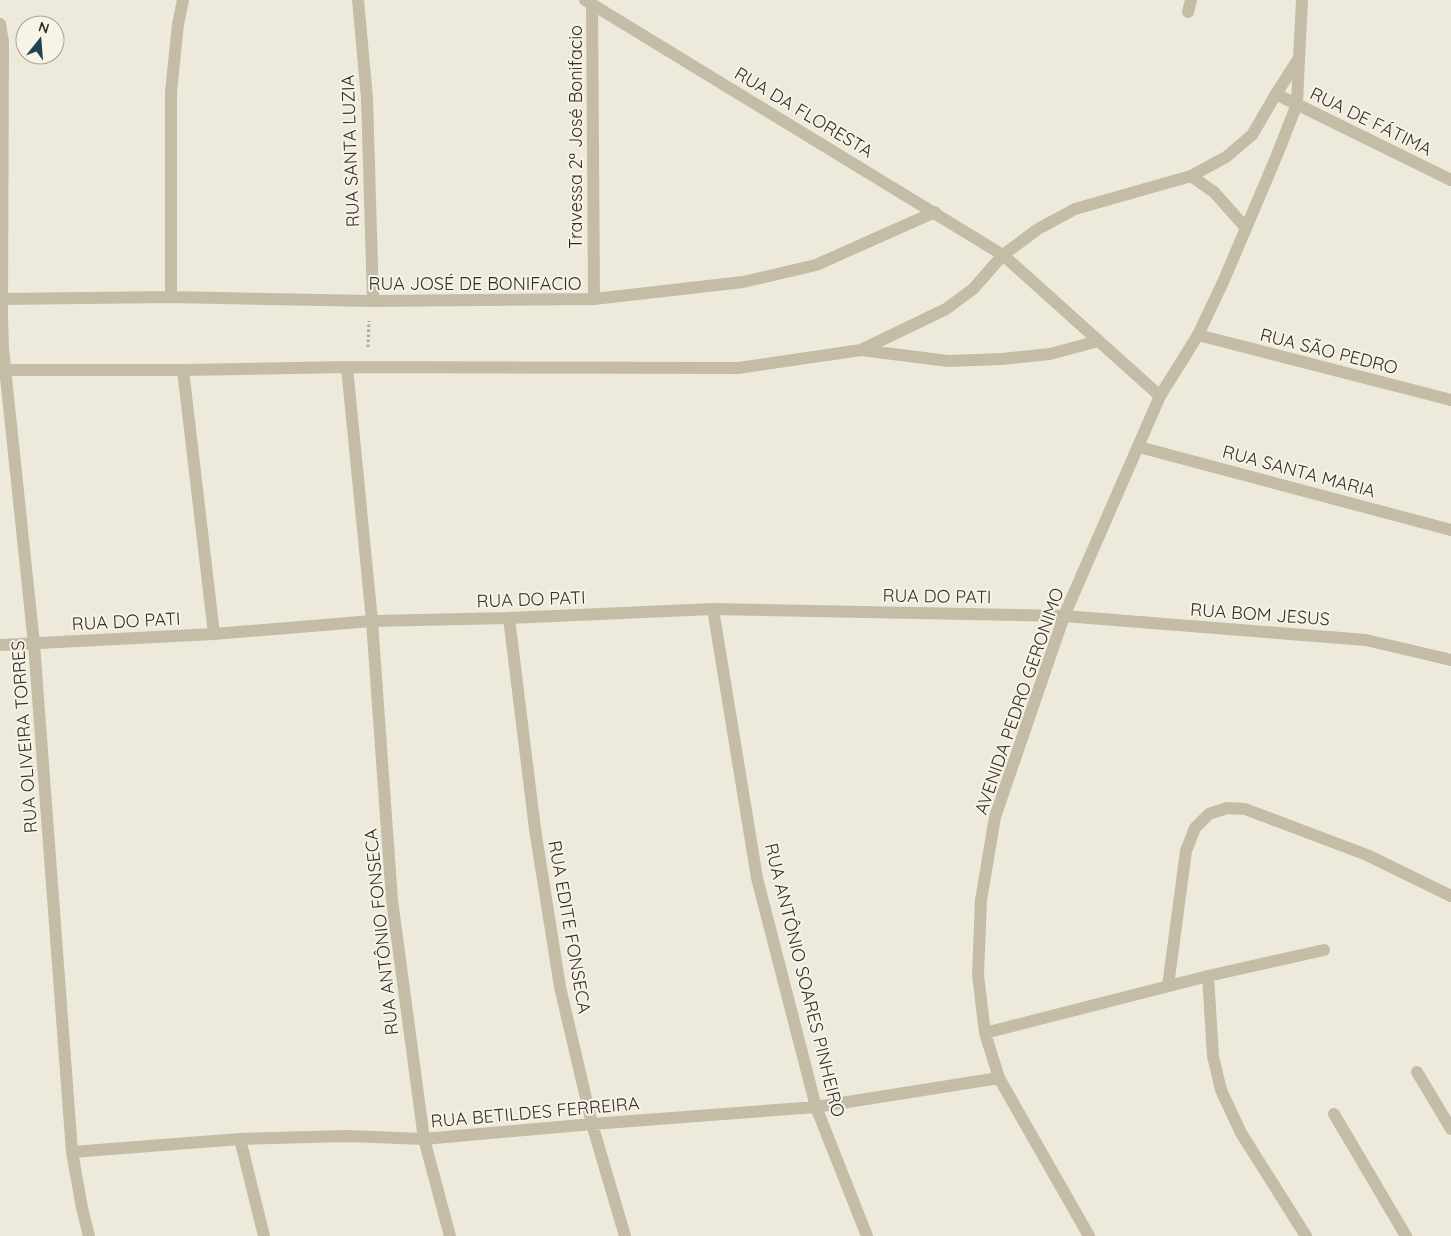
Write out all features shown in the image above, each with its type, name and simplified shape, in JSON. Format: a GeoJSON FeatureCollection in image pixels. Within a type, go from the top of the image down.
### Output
{"type":"FeatureCollection","features":[{"type":"Feature","properties":{"kind":"street"},"geometry":{"type":"LineString","coordinates":[[171,298],[171,92],[178,24],[183,0]]}},
{"type":"Feature","properties":{"kind":"street","name":"RUA SANTA LUZIA"},"geometry":{"type":"LineString","coordinates":[[358,0],[367,98],[373,301]]}},
{"type":"Feature","properties":{"kind":"street","name":"AVENIDA PEDRO GERONIMO"},"geometry":{"type":"LineString","coordinates":[[1089,1236],[998,1078],[986,1033],[978,975],[981,900],[995,817],[1064,616],[1160,396],[1198,335],[1277,156],[1297,104],[1302,0]]}},
{"type":"Feature","properties":{"kind":"street","name":"RUA DA FLORESTA"},"geometry":{"type":"LineString","coordinates":[[588,2],[1003,255],[1160,396]]}},
{"type":"Feature","properties":{"kind":"street","name":"Travessa 2ª José Bonifacio"},"geometry":{"type":"LineString","coordinates":[[588,2],[594,299]]}},
{"type":"Feature","properties":{"kind":"street","name":"RUA OLIVEIRA TORRES"},"geometry":{"type":"LineString","coordinates":[[0,24],[3,42],[1,299],[3,370],[34,644],[72,1152],[89,1236]]}},
{"type":"Feature","properties":{"kind":"street"},"geometry":{"type":"LineString","coordinates":[[862,350],[946,309],[973,290],[1003,255],[1038,229],[1075,210],[1190,176],[1226,157],[1252,135],[1299,58]]}},
{"type":"Feature","properties":{"kind":"street","name":"RUA DE FÁTIMA"},"geometry":{"type":"LineString","coordinates":[[1276,94],[1451,180]]}},
{"type":"Feature","properties":{"kind":"street"},"geometry":{"type":"LineString","coordinates":[[1190,176],[1214,192],[1246,228]]}},
{"type":"Feature","properties":{"kind":"street","name":"RUA JOSÉ DE BONIFACIO"},"geometry":{"type":"LineString","coordinates":[[1,299],[171,298],[373,301],[594,299],[743,282],[816,265],[935,212]]}},
{"type":"Feature","properties":{"kind":"street","name":"RUA SÃO PEDRO"},"geometry":{"type":"LineString","coordinates":[[1198,335],[1451,400]]}},
{"type":"Feature","properties":{"kind":"street"},"geometry":{"type":"LineString","coordinates":[[3,370],[183,370],[347,367],[738,368],[862,350],[948,361],[984,360],[1050,354],[1098,341]]}},
{"type":"Feature","properties":{"kind":"street"},"geometry":{"type":"LineString","coordinates":[[347,367],[372,621]]}},
{"type":"Feature","properties":{"kind":"street"},"geometry":{"type":"LineString","coordinates":[[183,370],[214,634]]}},
{"type":"Feature","properties":{"kind":"street","name":"RUA SANTA MARIA"},"geometry":{"type":"LineString","coordinates":[[1139,446],[1451,530]]}},
{"type":"Feature","properties":{"kind":"street","name":"RUA DO PATI"},"geometry":{"type":"LineString","coordinates":[[0,645],[214,634],[372,621],[509,618],[713,609],[1064,616]]}},
{"type":"Feature","properties":{"kind":"street","name":"RUA ANTÔNIO SOARES PINHEIRO"},"geometry":{"type":"LineString","coordinates":[[713,609],[757,878],[816,1107],[867,1236]]}},
{"type":"Feature","properties":{"kind":"street","name":"RUA BOM JESUS"},"geometry":{"type":"LineString","coordinates":[[1064,616],[1366,640],[1451,660]]}},
{"type":"Feature","properties":{"kind":"street","name":"RUA EDITE FONSECA"},"geometry":{"type":"LineString","coordinates":[[509,618],[535,829],[558,977],[592,1124],[625,1236]]}},
{"type":"Feature","properties":{"kind":"street","name":"RUA ANTÔNIO FONSECA"},"geometry":{"type":"LineString","coordinates":[[372,621],[392,900],[424,1139],[450,1236]]}},
{"type":"Feature","properties":{"kind":"street"},"geometry":{"type":"LineString","coordinates":[[1168,986],[1186,851],[1195,828],[1209,814],[1228,808],[1245,809],[1367,855],[1451,896]]}},
{"type":"Feature","properties":{"kind":"street"},"geometry":{"type":"LineString","coordinates":[[986,1033],[1208,976],[1324,950]]}},
{"type":"Feature","properties":{"kind":"street"},"geometry":{"type":"LineString","coordinates":[[1208,976],[1213,1056],[1221,1090],[1241,1132],[1306,1236]]}},
{"type":"Feature","properties":{"kind":"street"},"geometry":{"type":"LineString","coordinates":[[1417,1072],[1451,1129]]}},
{"type":"Feature","properties":{"kind":"street","name":"RUA BETILDES FERREIRA"},"geometry":{"type":"LineString","coordinates":[[72,1152],[240,1139],[348,1136],[424,1139],[816,1107],[998,1078]]}},
{"type":"Feature","properties":{"kind":"street"},"geometry":{"type":"LineString","coordinates":[[1334,1114],[1406,1236]]}},
{"type":"Feature","properties":{"kind":"street"},"geometry":{"type":"LineString","coordinates":[[240,1139],[264,1236]]}},
{"type":"Feature","properties":{"kind":"path"},"geometry":{"type":"LineString","coordinates":[[368,323],[368,352]]}}]}
